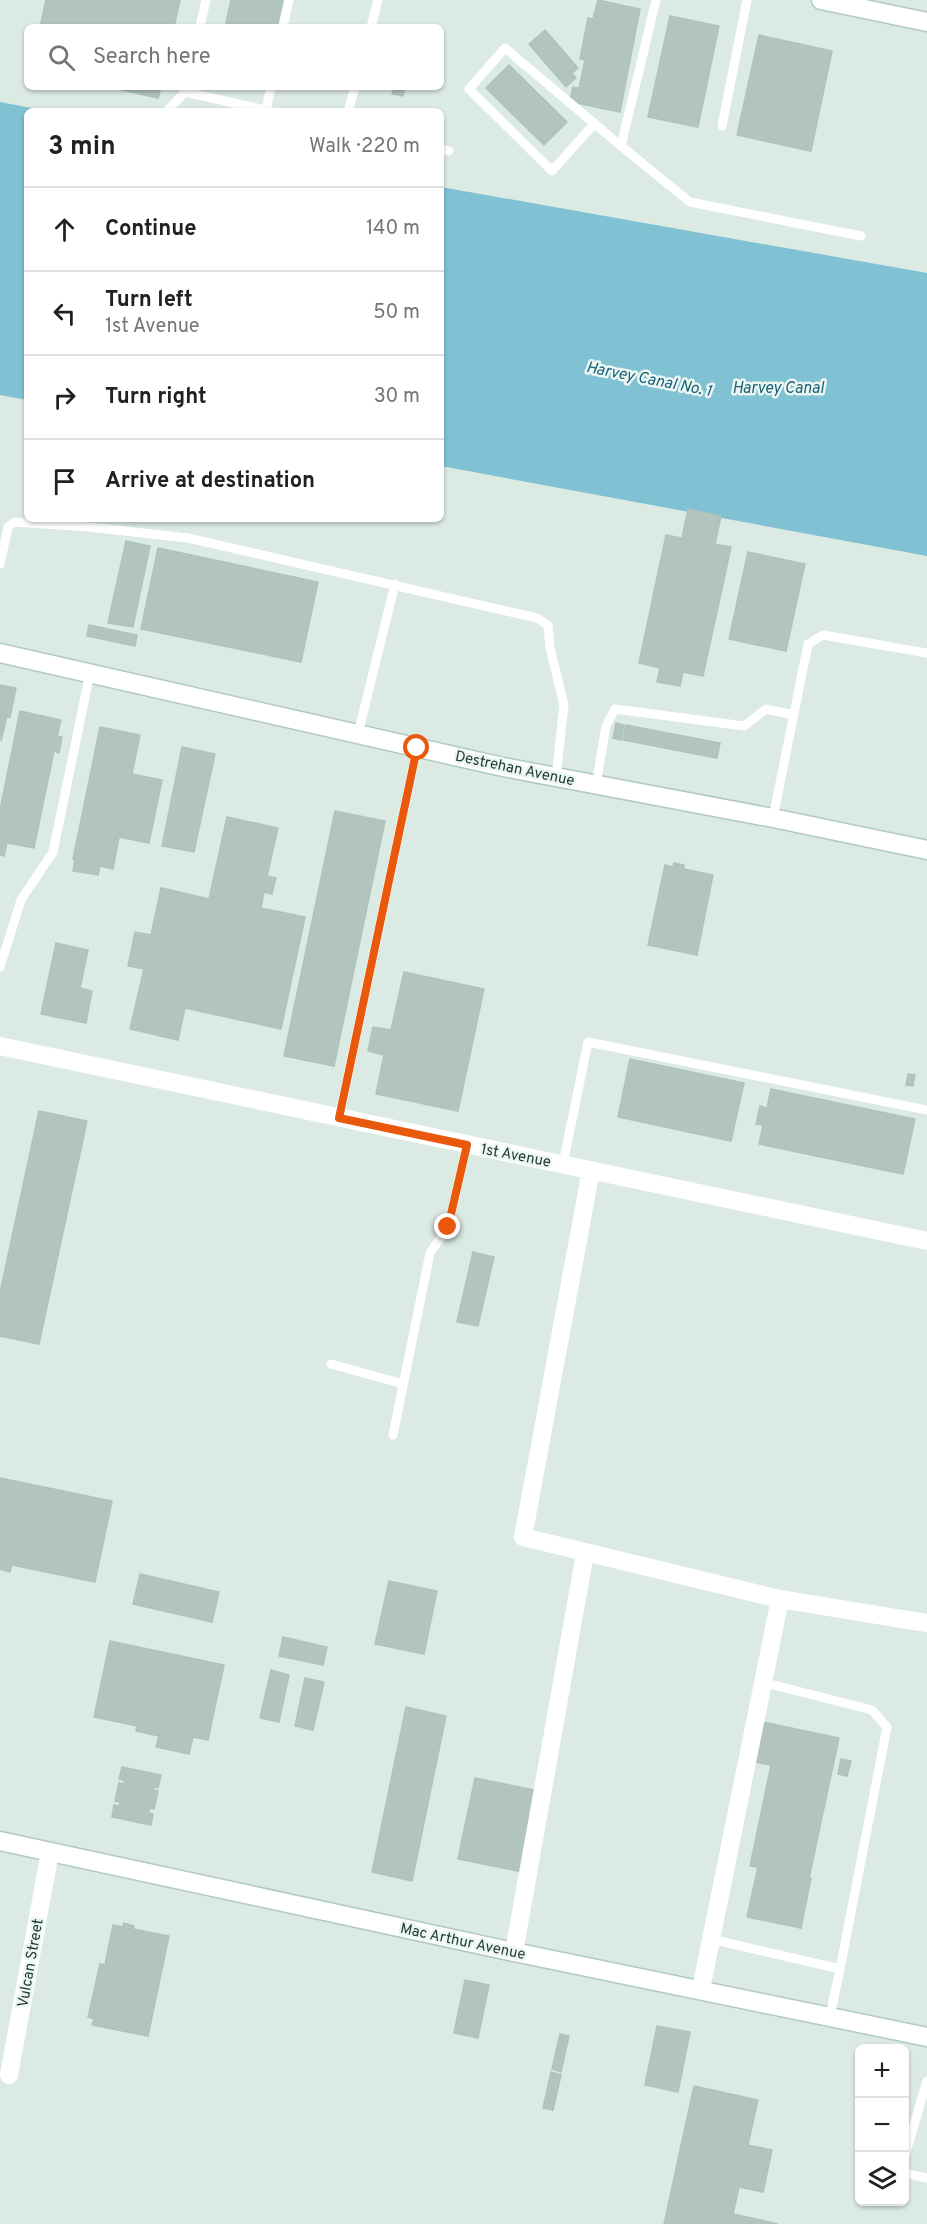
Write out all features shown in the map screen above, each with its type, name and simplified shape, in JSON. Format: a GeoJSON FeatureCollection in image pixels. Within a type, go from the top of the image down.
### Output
{"type":"FeatureCollection","features":[{"type":"Feature","properties":{"kind":"street"},"geometry":{"type":"LineString","coordinates":[[821,0],[863,4],[927,22]]}},
{"type":"Feature","properties":{"kind":"street","name":"Destrehan Avenue"},"geometry":{"type":"LineString","coordinates":[[0,653],[417,748],[927,850]]}},
{"type":"Feature","properties":{"kind":"street","name":"1st Avenue"},"geometry":{"type":"LineString","coordinates":[[0,1046],[927,1241]]}},
{"type":"Feature","properties":{"kind":"street"},"geometry":{"type":"LineString","coordinates":[[591,1170],[524,1537],[780,1599],[927,1623]]}},
{"type":"Feature","properties":{"kind":"street"},"geometry":{"type":"LineString","coordinates":[[514,1952],[585,1553]]}},
{"type":"Feature","properties":{"kind":"street"},"geometry":{"type":"LineString","coordinates":[[701,1989],[780,1599]]}},
{"type":"Feature","properties":{"kind":"street","name":"Mac Arthur Avenue"},"geometry":{"type":"LineString","coordinates":[[0,1841],[514,1952],[927,2037]]}},
{"type":"Feature","properties":{"kind":"street","name":"Vulcan Street"},"geometry":{"type":"LineString","coordinates":[[9,2075],[50,1852]]}},
{"type":"Feature","properties":{"kind":"lane"},"geometry":{"type":"LineString","coordinates":[[201,24],[206,0]]}},
{"type":"Feature","properties":{"kind":"lane"},"geometry":{"type":"LineString","coordinates":[[284,24],[289,0]]}},
{"type":"Feature","properties":{"kind":"lane"},"geometry":{"type":"LineString","coordinates":[[372,24],[378,0]]}},
{"type":"Feature","properties":{"kind":"lane"},"geometry":{"type":"LineString","coordinates":[[621,146],[656,0]]}},
{"type":"Feature","properties":{"kind":"lane"},"geometry":{"type":"LineString","coordinates":[[722,126],[747,0]]}},
{"type":"Feature","properties":{"kind":"lane"},"geometry":{"type":"LineString","coordinates":[[594,124],[552,171],[470,89],[505,48],[690,202],[861,236]]}},
{"type":"Feature","properties":{"kind":"lane"},"geometry":{"type":"LineString","coordinates":[[169,108],[184,90]]}},
{"type":"Feature","properties":{"kind":"lane"},"geometry":{"type":"LineString","coordinates":[[189,90],[260,108]]}},
{"type":"Feature","properties":{"kind":"lane"},"geometry":{"type":"LineString","coordinates":[[268,108],[271,90]]}},
{"type":"Feature","properties":{"kind":"lane"},"geometry":{"type":"LineString","coordinates":[[349,108],[354,90]]}},
{"type":"Feature","properties":{"kind":"lane"},"geometry":{"type":"LineString","coordinates":[[0,564],[8,527],[15,522],[89,527],[188,538],[537,618],[548,625],[550,648],[564,705],[556,777]]}},
{"type":"Feature","properties":{"kind":"lane"},"geometry":{"type":"LineString","coordinates":[[358,734],[395,584]]}},
{"type":"Feature","properties":{"kind":"lane"},"geometry":{"type":"LineString","coordinates":[[773,818],[808,645],[823,635],[927,653]]}},
{"type":"Feature","properties":{"kind":"lane"},"geometry":{"type":"LineString","coordinates":[[0,967],[21,900],[53,852],[90,673]]}},
{"type":"Feature","properties":{"kind":"lane"},"geometry":{"type":"LineString","coordinates":[[596,785],[606,726],[615,709],[744,726],[766,709],[794,715]]}},
{"type":"Feature","properties":{"kind":"lane"},"geometry":{"type":"LineString","coordinates":[[339,1118],[417,748]]}},
{"type":"Feature","properties":{"kind":"lane"},"geometry":{"type":"LineString","coordinates":[[563,1164],[588,1042],[927,1110]]}},
{"type":"Feature","properties":{"kind":"lane"},"geometry":{"type":"LineString","coordinates":[[393,1435],[430,1253],[448,1227],[467,1145]]}},
{"type":"Feature","properties":{"kind":"lane"},"geometry":{"type":"LineString","coordinates":[[331,1364],[403,1384]]}},
{"type":"Feature","properties":{"kind":"lane"},"geometry":{"type":"LineString","coordinates":[[762,1682],[872,1710],[887,1727],[830,2016]]}},
{"type":"Feature","properties":{"kind":"lane"},"geometry":{"type":"LineString","coordinates":[[711,1939],[840,1969]]}},
{"type":"Feature","properties":{"kind":"lane"},"geometry":{"type":"LineString","coordinates":[[906,2152],[927,2081]]}},
{"type":"Feature","properties":{"kind":"lane"},"geometry":{"type":"LineString","coordinates":[[909,2175],[927,2178]]}},
{"type":"Feature","properties":{"kind":"water"},"geometry":{"type":"Polygon","coordinates":[[[0,102],[31,108],[24,108],[24,399],[0,395],[0,102]]]}},
{"type":"Feature","properties":{"kind":"water","name":"Harvey Canal"},"geometry":{"type":"Polygon","coordinates":[[[444,188],[927,273],[927,556],[444,467],[444,188]]]}},
{"type":"Feature","properties":{"kind":"building"},"geometry":{"type":"Polygon","coordinates":[[[46,0],[180,0],[175,24],[41,24],[46,0]]]}},
{"type":"Feature","properties":{"kind":"building"},"geometry":{"type":"Polygon","coordinates":[[[231,0],[283,0],[278,24],[226,24],[231,0]]]}},
{"type":"Feature","properties":{"kind":"building"},"geometry":{"type":"Polygon","coordinates":[[[598,0],[640,9],[620,112],[576,103],[576,100],[570,99],[573,87],[579,88],[585,60],[580,59],[588,18],[593,19],[598,0]]]}},
{"type":"Feature","properties":{"kind":"building"},"geometry":{"type":"Polygon","coordinates":[[[670,16],[719,26],[698,127],[648,117],[670,16]]]}},
{"type":"Feature","properties":{"kind":"building"},"geometry":{"type":"Polygon","coordinates":[[[545,30],[578,68],[572,73],[576,78],[566,87],[529,44],[545,30]]]}},
{"type":"Feature","properties":{"kind":"building"},"geometry":{"type":"Polygon","coordinates":[[[759,35],[832,51],[811,151],[737,135],[759,35]]]}},
{"type":"Feature","properties":{"kind":"building"},"geometry":{"type":"Polygon","coordinates":[[[509,65],[567,122],[544,145],[486,88],[509,65]]]}},
{"type":"Feature","properties":{"kind":"building"},"geometry":{"type":"Polygon","coordinates":[[[122,90],[160,90],[158,98],[122,90]]]}},
{"type":"Feature","properties":{"kind":"building"},"geometry":{"type":"Polygon","coordinates":[[[393,90],[404,90],[403,96],[392,94],[393,90]]]}},
{"type":"Feature","properties":{"kind":"building"},"geometry":{"type":"Polygon","coordinates":[[[688,509],[721,516],[715,544],[731,547],[703,676],[683,672],[680,686],[657,682],[660,668],[639,663],[666,535],[682,538],[688,509]]]}},
{"type":"Feature","properties":{"kind":"building"},"geometry":{"type":"Polygon","coordinates":[[[126,541],[150,546],[133,627],[108,623],[126,541]]]}},
{"type":"Feature","properties":{"kind":"building"},"geometry":{"type":"Polygon","coordinates":[[[158,548],[318,582],[301,662],[141,629],[158,548]]]}},
{"type":"Feature","properties":{"kind":"building"},"geometry":{"type":"Polygon","coordinates":[[[748,552],[805,564],[786,651],[729,639],[748,552]]]}},
{"type":"Feature","properties":{"kind":"building"},"geometry":{"type":"Polygon","coordinates":[[[89,625],[137,635],[135,646],[87,636],[89,625]]]}},
{"type":"Feature","properties":{"kind":"building"},"geometry":{"type":"Polygon","coordinates":[[[0,685],[16,688],[10,717],[7,716],[1,741],[0,685]]]}},
{"type":"Feature","properties":{"kind":"building"},"geometry":{"type":"Polygon","coordinates":[[[20,711],[61,720],[57,736],[62,737],[59,753],[54,751],[34,848],[7,843],[4,856],[0,855],[0,810],[20,711]]]}},
{"type":"Feature","properties":{"kind":"building"},"geometry":{"type":"Polygon","coordinates":[[[616,723],[624,725],[621,740],[613,738],[616,723]]]}},
{"type":"Feature","properties":{"kind":"building"},"geometry":{"type":"Polygon","coordinates":[[[626,725],[720,743],[717,758],[623,740],[626,725]]]}},
{"type":"Feature","properties":{"kind":"building"},"geometry":{"type":"Polygon","coordinates":[[[100,727],[140,735],[132,774],[162,780],[149,843],[119,837],[113,869],[100,866],[98,875],[73,871],[75,860],[73,859],[100,727]]]}},
{"type":"Feature","properties":{"kind":"building"},"geometry":{"type":"Polygon","coordinates":[[[182,747],[215,754],[194,852],[162,846],[182,747]]]}},
{"type":"Feature","properties":{"kind":"building"},"geometry":{"type":"Polygon","coordinates":[[[335,811],[385,821],[334,1066],[284,1056],[335,811]]]}},
{"type":"Feature","properties":{"kind":"building"},"geometry":{"type":"Polygon","coordinates":[[[227,817],[278,828],[267,876],[276,878],[272,894],[264,892],[261,908],[305,917],[281,1029],[185,1008],[178,1040],[130,1029],[144,969],[128,966],[135,932],[151,935],[161,888],[209,899],[227,817]]]}},
{"type":"Feature","properties":{"kind":"building"},"geometry":{"type":"Polygon","coordinates":[[[674,863],[684,865],[684,869],[713,875],[697,955],[648,945],[665,865],[673,867],[674,863]]]}},
{"type":"Feature","properties":{"kind":"building"},"geometry":{"type":"Polygon","coordinates":[[[56,943],[88,950],[80,988],[92,991],[86,1023],[41,1014],[56,943]]]}},
{"type":"Feature","properties":{"kind":"building"},"geometry":{"type":"Polygon","coordinates":[[[404,972],[484,989],[458,1111],[376,1094],[384,1055],[368,1051],[373,1027],[391,1030],[404,972]]]}},
{"type":"Feature","properties":{"kind":"building"},"geometry":{"type":"Polygon","coordinates":[[[630,1059],[744,1083],[731,1141],[618,1117],[630,1059]]]}},
{"type":"Feature","properties":{"kind":"building"},"geometry":{"type":"Polygon","coordinates":[[[908,1074],[915,1075],[913,1086],[906,1085],[908,1074]]]}},
{"type":"Feature","properties":{"kind":"building"},"geometry":{"type":"Polygon","coordinates":[[[771,1089],[915,1119],[903,1174],[759,1144],[763,1125],[756,1124],[760,1106],[767,1108],[771,1089]]]}},
{"type":"Feature","properties":{"kind":"building"},"geometry":{"type":"Polygon","coordinates":[[[39,1111],[87,1121],[39,1344],[0,1336],[0,1293],[39,1111]]]}},
{"type":"Feature","properties":{"kind":"building"},"geometry":{"type":"Polygon","coordinates":[[[473,1252],[494,1257],[478,1326],[457,1322],[473,1252]]]}},
{"type":"Feature","properties":{"kind":"building"},"geometry":{"type":"Polygon","coordinates":[[[0,1478],[112,1501],[95,1582],[12,1565],[10,1572],[0,1569],[0,1478]]]}},
{"type":"Feature","properties":{"kind":"building"},"geometry":{"type":"Polygon","coordinates":[[[140,1574],[219,1592],[212,1622],[133,1604],[140,1574]]]}},
{"type":"Feature","properties":{"kind":"building"},"geometry":{"type":"Polygon","coordinates":[[[389,1581],[437,1591],[424,1654],[375,1644],[389,1581]]]}},
{"type":"Feature","properties":{"kind":"building"},"geometry":{"type":"Polygon","coordinates":[[[283,1637],[327,1647],[323,1665],[279,1656],[283,1637]]]}},
{"type":"Feature","properties":{"kind":"building"},"geometry":{"type":"Polygon","coordinates":[[[110,1641],[224,1665],[208,1740],[193,1737],[189,1754],[156,1747],[159,1736],[136,1731],[137,1726],[94,1717],[110,1641]]]}},
{"type":"Feature","properties":{"kind":"building"},"geometry":{"type":"Polygon","coordinates":[[[271,1670],[289,1675],[279,1722],[260,1718],[271,1670]]]}},
{"type":"Feature","properties":{"kind":"building"},"geometry":{"type":"Polygon","coordinates":[[[305,1678],[324,1682],[313,1730],[295,1726],[305,1678]]]}},
{"type":"Feature","properties":{"kind":"building"},"geometry":{"type":"Polygon","coordinates":[[[406,1707],[446,1716],[412,1881],[372,1872],[406,1707]]]}},
{"type":"Feature","properties":{"kind":"building"},"geometry":{"type":"Polygon","coordinates":[[[758,1721],[839,1738],[809,1878],[811,1878],[801,1928],[747,1917],[758,1867],[750,1866],[771,1765],[749,1761],[758,1721]]]}},
{"type":"Feature","properties":{"kind":"building"},"geometry":{"type":"Polygon","coordinates":[[[841,1759],[851,1761],[847,1776],[838,1774],[841,1759]]]}},
{"type":"Feature","properties":{"kind":"building"},"geometry":{"type":"Polygon","coordinates":[[[122,1767],[161,1775],[158,1788],[154,1787],[153,1790],[158,1791],[154,1809],[149,1808],[149,1813],[153,1814],[151,1825],[112,1817],[114,1805],[119,1806],[120,1802],[115,1801],[119,1783],[124,1784],[124,1780],[119,1779],[122,1767]]]}},
{"type":"Feature","properties":{"kind":"building"},"geometry":{"type":"Polygon","coordinates":[[[475,1778],[539,1791],[523,1872],[458,1859],[475,1778]]]}},
{"type":"Feature","properties":{"kind":"building"},"geometry":{"type":"Polygon","coordinates":[[[124,1923],[134,1926],[133,1929],[169,1936],[148,2036],[92,2025],[94,2019],[88,2017],[100,1964],[105,1965],[113,1925],[123,1927],[124,1923]]]}},
{"type":"Feature","properties":{"kind":"building"},"geometry":{"type":"Polygon","coordinates":[[[465,1980],[489,1985],[478,2038],[454,2033],[465,1980]]]}},
{"type":"Feature","properties":{"kind":"building"},"geometry":{"type":"Polygon","coordinates":[[[657,2026],[690,2032],[678,2092],[645,2085],[657,2026]]]}},
{"type":"Feature","properties":{"kind":"building"},"geometry":{"type":"Polygon","coordinates":[[[560,2034],[569,2036],[561,2072],[552,2069],[560,2034]]]}},
{"type":"Feature","properties":{"kind":"building"},"geometry":{"type":"Polygon","coordinates":[[[551,2072],[561,2075],[553,2110],[543,2108],[551,2072]]]}},
{"type":"Feature","properties":{"kind":"building"},"geometry":{"type":"Polygon","coordinates":[[[694,2086],[758,2100],[748,2145],[772,2150],[763,2192],[739,2187],[733,2214],[778,2224],[664,2224],[694,2086]]]}},
{"type":"Feature","properties":{"kind":"route"},"geometry":{"type":"LineString","coordinates":[[417,748],[339,1118],[467,1145],[448,1227]]}},
{"type":"Feature","properties":{"kind":"water label","name":"Harvey Canal No. 1"},"geometry":{"type":"Point","coordinates":[649,378]}}]}
